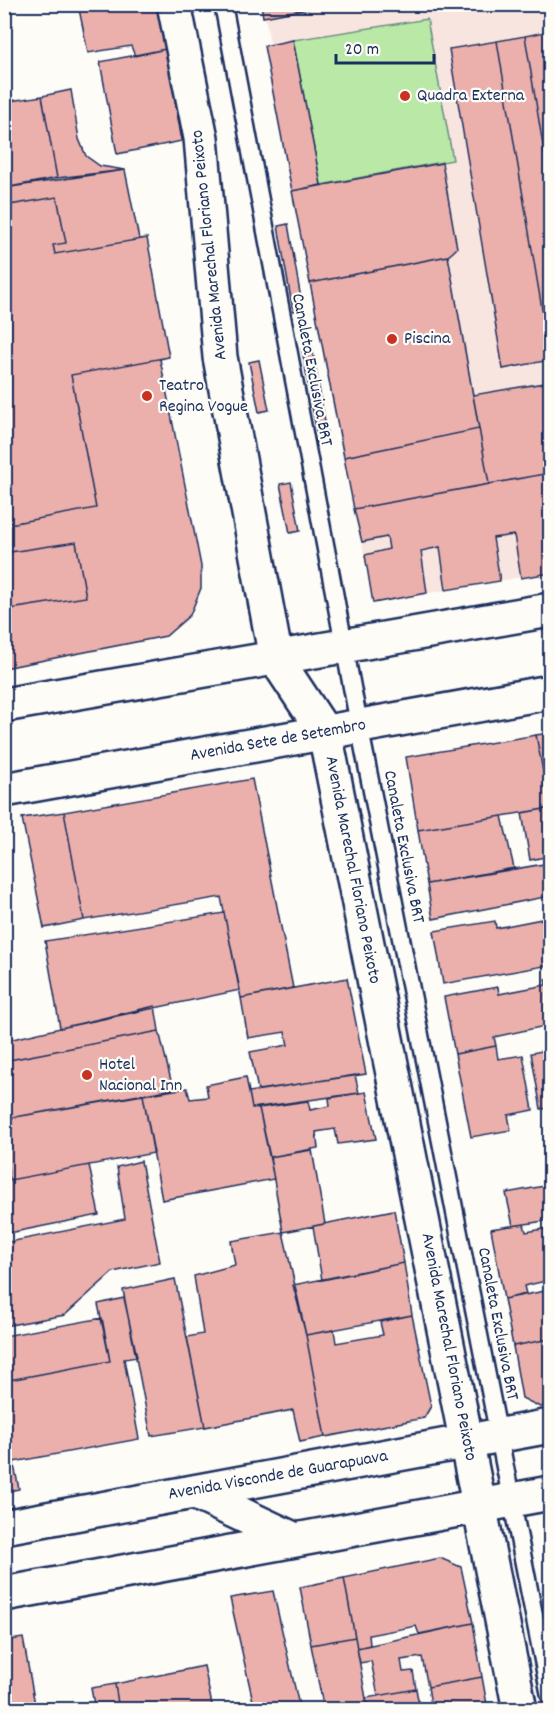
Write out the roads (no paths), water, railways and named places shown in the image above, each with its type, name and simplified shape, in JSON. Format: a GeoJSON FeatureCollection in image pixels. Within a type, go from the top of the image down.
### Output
{"type":"FeatureCollection","features":[{"type":"Feature","properties":{"kind":"main road","name":"Avenida Marechal Floriano Peixoto"},"geometry":{"type":"LineString","coordinates":[[174,4],[201,138],[220,357],[276,659],[325,733],[520,1710]]}},
{"type":"Feature","properties":{"kind":"main road"},"geometry":{"type":"LineString","coordinates":[[4,705],[550,610]]}},
{"type":"Feature","properties":{"kind":"main road","name":"Avenida Sete de Setembro"},"geometry":{"type":"LineString","coordinates":[[4,790],[550,693]]}},
{"type":"Feature","properties":{"kind":"main road","name":"Avenida Visconde de Guarapuava"},"geometry":{"type":"LineString","coordinates":[[4,1527],[550,1426]]}},
{"type":"Feature","properties":{"kind":"main road"},"geometry":{"type":"LineString","coordinates":[[194,1492],[295,1540]]}},
{"type":"Feature","properties":{"kind":"main road"},"geometry":{"type":"LineString","coordinates":[[4,1594],[550,1493]]}},
{"type":"Feature","properties":{"kind":"lane","name":"Canaleta Exclusiva BRT"},"geometry":{"type":"LineString","coordinates":[[223,4],[360,726],[550,1696]]}},
{"type":"Feature","properties":{"kind":"place","name":"Quadra Externa"},"geometry":{"type":"Point","coordinates":[405,96]}},
{"type":"Feature","properties":{"kind":"place","name":"Piscina"},"geometry":{"type":"Point","coordinates":[392,339]}},
{"type":"Feature","properties":{"kind":"place","name":"Teatro Regina Vogue"},"geometry":{"type":"Point","coordinates":[147,396]}},
{"type":"Feature","properties":{"kind":"place","name":"Hotel Nacional Inn"},"geometry":{"type":"Point","coordinates":[87,1075]}}]}
